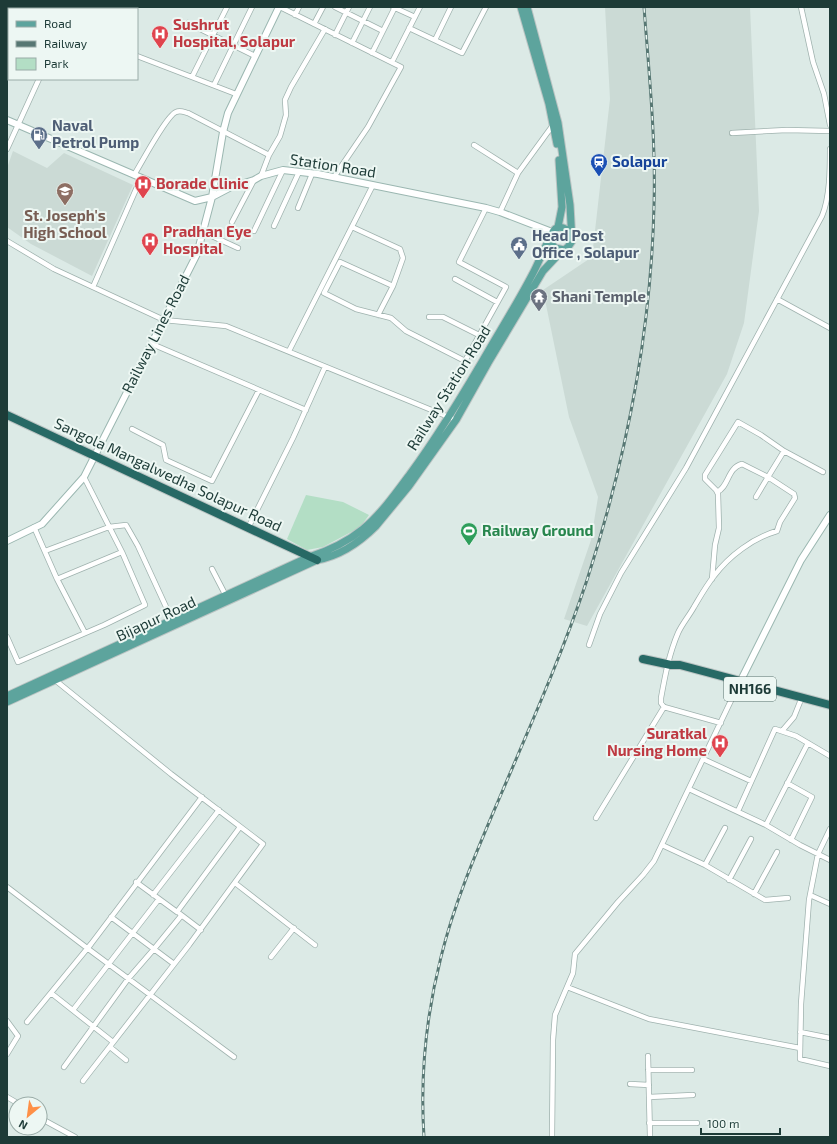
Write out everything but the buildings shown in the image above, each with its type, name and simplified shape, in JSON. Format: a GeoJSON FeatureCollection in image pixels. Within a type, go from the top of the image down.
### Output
{"type":"FeatureCollection","features":[{"type":"Feature","properties":{"kind":"highway","name":"Sangola Mangalwedha Solapur Road"},"geometry":{"type":"LineString","coordinates":[[7,415],[313,559]]}},
{"type":"Feature","properties":{"kind":"highway","name":"NH166"},"geometry":{"type":"LineString","coordinates":[[643,659],[669,665],[678,669],[739,683],[801,700],[830,710]]}},
{"type":"Feature","properties":{"kind":"highway","name":"NH166"},"geometry":{"type":"LineString","coordinates":[[801,700],[830,705]]}},
{"type":"Feature","properties":{"kind":"main road","name":"Railway Lines Road"},"geometry":{"type":"LineString","coordinates":[[7,541],[42,524],[84,477],[152,344],[197,254],[212,197],[223,132],[228,113],[278,7]]}},
{"type":"Feature","properties":{"kind":"main road"},"geometry":{"type":"LineString","coordinates":[[521,7],[549,104],[553,125],[561,173],[562,207],[558,228]]}},
{"type":"Feature","properties":{"kind":"main road"},"geometry":{"type":"LineString","coordinates":[[527,7],[558,122],[570,205],[572,236],[571,243],[564,250],[555,248],[549,241],[552,232],[555,229],[564,228],[571,233]]}},
{"type":"Feature","properties":{"kind":"main road","name":"Station Road"},"geometry":{"type":"LineString","coordinates":[[7,120],[196,201],[212,197],[231,187],[254,180],[261,176],[283,170],[334,177],[486,208],[552,232]]}},
{"type":"Feature","properties":{"kind":"main road","name":"Railway Station Road"},"geometry":{"type":"LineString","coordinates":[[453,419],[549,241]]}},
{"type":"Feature","properties":{"kind":"main road","name":"Railway Station Road"},"geometry":{"type":"LineString","coordinates":[[313,559],[326,558],[340,553],[367,536],[409,486],[453,419],[543,271],[564,250]]}},
{"type":"Feature","properties":{"kind":"main road"},"geometry":{"type":"LineString","coordinates":[[739,683],[801,560],[830,515]]}},
{"type":"Feature","properties":{"kind":"main road"},"geometry":{"type":"LineString","coordinates":[[7,696],[174,623],[226,596],[313,559]]}},
{"type":"Feature","properties":{"kind":"main road","name":"Bijapur Road"},"geometry":{"type":"LineString","coordinates":[[7,702],[313,559]]}},
{"type":"Feature","properties":{"kind":"street"},"geometry":{"type":"LineString","coordinates":[[192,77],[227,7]]}},
{"type":"Feature","properties":{"kind":"street"},"geometry":{"type":"LineString","coordinates":[[214,85],[252,7]]}},
{"type":"Feature","properties":{"kind":"street"},"geometry":{"type":"LineString","coordinates":[[278,7],[401,67],[368,127],[334,177]]}},
{"type":"Feature","properties":{"kind":"street"},"geometry":{"type":"LineString","coordinates":[[295,14],[298,7]]}},
{"type":"Feature","properties":{"kind":"street"},"geometry":{"type":"LineString","coordinates":[[314,24],[323,7]]}},
{"type":"Feature","properties":{"kind":"street"},"geometry":{"type":"LineString","coordinates":[[335,7],[383,31]]}},
{"type":"Feature","properties":{"kind":"street"},"geometry":{"type":"LineString","coordinates":[[335,34],[349,7]]}},
{"type":"Feature","properties":{"kind":"street"},"geometry":{"type":"LineString","coordinates":[[352,43],[370,7]]}},
{"type":"Feature","properties":{"kind":"street"},"geometry":{"type":"LineString","coordinates":[[372,53],[394,7],[415,17]]}},
{"type":"Feature","properties":{"kind":"street"},"geometry":{"type":"LineString","coordinates":[[392,62],[420,7]]}},
{"type":"Feature","properties":{"kind":"street"},"geometry":{"type":"LineString","coordinates":[[435,40],[451,7]]}},
{"type":"Feature","properties":{"kind":"street"},"geometry":{"type":"LineString","coordinates":[[409,28],[462,53],[486,7]]}},
{"type":"Feature","properties":{"kind":"street"},"geometry":{"type":"LineString","coordinates":[[801,7],[813,62],[824,94],[830,125]]}},
{"type":"Feature","properties":{"kind":"street"},"geometry":{"type":"LineString","coordinates":[[188,23],[255,56]]}},
{"type":"Feature","properties":{"kind":"street"},"geometry":{"type":"LineString","coordinates":[[261,176],[269,155],[280,136],[286,115],[285,100],[291,86],[325,29]]}},
{"type":"Feature","properties":{"kind":"street"},"geometry":{"type":"LineString","coordinates":[[138,56],[236,94]]}},
{"type":"Feature","properties":{"kind":"street"},"geometry":{"type":"LineString","coordinates":[[7,149],[39,80]]}},
{"type":"Feature","properties":{"kind":"street"},"geometry":{"type":"LineString","coordinates":[[134,175],[166,122],[174,112],[179,111],[188,113],[269,155]]}},
{"type":"Feature","properties":{"kind":"street"},"geometry":{"type":"LineString","coordinates":[[500,212],[518,173],[553,125]]}},
{"type":"Feature","properties":{"kind":"street"},"geometry":{"type":"LineString","coordinates":[[732,133],[787,130],[830,131]]}},
{"type":"Feature","properties":{"kind":"street"},"geometry":{"type":"LineString","coordinates":[[474,145],[518,173]]}},
{"type":"Feature","properties":{"kind":"street"},"geometry":{"type":"LineString","coordinates":[[589,645],[600,614],[621,573],[686,468],[826,208],[830,174],[830,149]]}},
{"type":"Feature","properties":{"kind":"street"},"geometry":{"type":"LineString","coordinates":[[254,231],[283,170]]}},
{"type":"Feature","properties":{"kind":"street"},"geometry":{"type":"LineString","coordinates":[[274,226],[299,172]]}},
{"type":"Feature","properties":{"kind":"street"},"geometry":{"type":"LineString","coordinates":[[298,208],[312,174]]}},
{"type":"Feature","properties":{"kind":"street"},"geometry":{"type":"LineString","coordinates":[[93,287],[141,178]]}},
{"type":"Feature","properties":{"kind":"street"},"geometry":{"type":"LineString","coordinates":[[232,222],[254,180]]}},
{"type":"Feature","properties":{"kind":"street"},"geometry":{"type":"LineString","coordinates":[[289,351],[373,185]]}},
{"type":"Feature","properties":{"kind":"street"},"geometry":{"type":"LineString","coordinates":[[392,286],[340,262],[324,293],[356,309],[391,318],[406,331],[465,361],[506,287],[459,262],[486,208]]}},
{"type":"Feature","properties":{"kind":"street"},"geometry":{"type":"LineString","coordinates":[[352,227],[400,249],[403,258],[378,315]]}},
{"type":"Feature","properties":{"kind":"street"},"geometry":{"type":"LineString","coordinates":[[203,232],[238,248]]}},
{"type":"Feature","properties":{"kind":"street"},"geometry":{"type":"LineString","coordinates":[[7,241],[54,269],[164,320],[226,326],[453,419]]}},
{"type":"Feature","properties":{"kind":"street"},"geometry":{"type":"LineString","coordinates":[[455,279],[497,302]]}},
{"type":"Feature","properties":{"kind":"street"},"geometry":{"type":"LineString","coordinates":[[777,299],[830,328]]}},
{"type":"Feature","properties":{"kind":"street"},"geometry":{"type":"LineString","coordinates":[[429,317],[443,317],[479,335]]}},
{"type":"Feature","properties":{"kind":"street"},"geometry":{"type":"LineString","coordinates":[[152,344],[306,410]]}},
{"type":"Feature","properties":{"kind":"street"},"geometry":{"type":"LineString","coordinates":[[248,528],[294,438],[325,367]]}},
{"type":"Feature","properties":{"kind":"street"},"geometry":{"type":"LineString","coordinates":[[132,429],[163,446],[166,460],[212,481],[258,390]]}},
{"type":"Feature","properties":{"kind":"street"},"geometry":{"type":"LineString","coordinates":[[712,579],[714,555],[719,528],[717,492],[706,479],[705,475],[738,422],[774,443],[784,451],[823,472]]}},
{"type":"Feature","properties":{"kind":"street"},"geometry":{"type":"LineString","coordinates":[[756,497],[784,451]]}},
{"type":"Feature","properties":{"kind":"street"},"geometry":{"type":"LineString","coordinates":[[717,492],[721,490],[733,469],[742,464],[768,477],[794,494],[795,498],[780,522],[777,531],[766,535],[740,550],[722,567],[712,579],[678,633],[661,703],[664,707],[721,723]]}},
{"type":"Feature","properties":{"kind":"street"},"geometry":{"type":"LineString","coordinates":[[7,637],[18,662],[104,625],[145,605],[122,552],[84,477]]}},
{"type":"Feature","properties":{"kind":"street"},"geometry":{"type":"LineString","coordinates":[[45,551],[109,527],[126,525],[138,546],[174,623]]}},
{"type":"Feature","properties":{"kind":"street"},"geometry":{"type":"LineString","coordinates":[[34,527],[57,579],[85,633]]}},
{"type":"Feature","properties":{"kind":"street"},"geometry":{"type":"LineString","coordinates":[[57,579],[122,552]]}},
{"type":"Feature","properties":{"kind":"street"},"geometry":{"type":"LineString","coordinates":[[212,569],[226,596]]}},
{"type":"Feature","properties":{"kind":"street"},"geometry":{"type":"LineString","coordinates":[[55,680],[263,844],[201,930],[83,1081]]}},
{"type":"Feature","properties":{"kind":"street"},"geometry":{"type":"LineString","coordinates":[[552,1137],[553,1040],[555,1015],[573,973],[575,954],[654,861],[739,683]]}},
{"type":"Feature","properties":{"kind":"street"},"geometry":{"type":"LineString","coordinates":[[782,731],[794,717],[801,700]]}},
{"type":"Feature","properties":{"kind":"street"},"geometry":{"type":"LineString","coordinates":[[596,818],[664,707]]}},
{"type":"Feature","properties":{"kind":"street"},"geometry":{"type":"LineString","coordinates":[[738,811],[775,729],[796,736],[830,756]]}},
{"type":"Feature","properties":{"kind":"street"},"geometry":{"type":"LineString","coordinates":[[766,825],[808,743]]}},
{"type":"Feature","properties":{"kind":"street"},"geometry":{"type":"LineString","coordinates":[[702,759],[751,781]]}},
{"type":"Feature","properties":{"kind":"street"},"geometry":{"type":"LineString","coordinates":[[787,783],[812,797],[791,840]]}},
{"type":"Feature","properties":{"kind":"street"},"geometry":{"type":"LineString","coordinates":[[689,790],[738,811],[830,860]]}},
{"type":"Feature","properties":{"kind":"street"},"geometry":{"type":"LineString","coordinates":[[27,1022],[87,948],[202,797]]}},
{"type":"Feature","properties":{"kind":"street"},"geometry":{"type":"LineString","coordinates":[[153,895],[218,810]]}},
{"type":"Feature","properties":{"kind":"street"},"geometry":{"type":"LineString","coordinates":[[177,912],[240,827]]}},
{"type":"Feature","properties":{"kind":"street"},"geometry":{"type":"LineString","coordinates":[[705,865],[725,828]]}},
{"type":"Feature","properties":{"kind":"street"},"geometry":{"type":"LineString","coordinates":[[830,829],[818,854],[810,895],[800,1032],[800,1059],[830,1066]]}},
{"type":"Feature","properties":{"kind":"street"},"geometry":{"type":"LineString","coordinates":[[729,880],[751,839]]}},
{"type":"Feature","properties":{"kind":"street"},"geometry":{"type":"LineString","coordinates":[[662,845],[705,865],[764,900],[788,898]]}},
{"type":"Feature","properties":{"kind":"street"},"geometry":{"type":"LineString","coordinates":[[754,894],[777,852]]}},
{"type":"Feature","properties":{"kind":"street"},"geometry":{"type":"LineString","coordinates":[[136,882],[201,930]]}},
{"type":"Feature","properties":{"kind":"street"},"geometry":{"type":"LineString","coordinates":[[235,883],[315,945]]}},
{"type":"Feature","properties":{"kind":"street"},"geometry":{"type":"LineString","coordinates":[[7,887],[234,1057]]}},
{"type":"Feature","properties":{"kind":"street"},"geometry":{"type":"LineString","coordinates":[[810,895],[830,904]]}},
{"type":"Feature","properties":{"kind":"street"},"geometry":{"type":"LineString","coordinates":[[73,1010],[159,899]]}},
{"type":"Feature","properties":{"kind":"street"},"geometry":{"type":"LineString","coordinates":[[64,1067],[128,979],[181,916]]}},
{"type":"Feature","properties":{"kind":"street"},"geometry":{"type":"LineString","coordinates":[[111,917],[174,964]]}},
{"type":"Feature","properties":{"kind":"street"},"geometry":{"type":"LineString","coordinates":[[271,957],[294,928]]}},
{"type":"Feature","properties":{"kind":"street"},"geometry":{"type":"LineString","coordinates":[[567,987],[649,1019],[800,1048]]}},
{"type":"Feature","properties":{"kind":"street"},"geometry":{"type":"LineString","coordinates":[[51,993],[113,1042]]}},
{"type":"Feature","properties":{"kind":"street"},"geometry":{"type":"LineString","coordinates":[[7,1021],[16,1031],[18,1036],[7,1054]]}},
{"type":"Feature","properties":{"kind":"street"},"geometry":{"type":"LineString","coordinates":[[800,1032],[830,1038]]}},
{"type":"Feature","properties":{"kind":"street"},"geometry":{"type":"LineString","coordinates":[[110,1047],[126,1060]]}},
{"type":"Feature","properties":{"kind":"street"},"geometry":{"type":"LineString","coordinates":[[648,1056],[650,1137]]}},
{"type":"Feature","properties":{"kind":"street"},"geometry":{"type":"LineString","coordinates":[[648,1070],[692,1070]]}},
{"type":"Feature","properties":{"kind":"street"},"geometry":{"type":"LineString","coordinates":[[630,1084],[648,1085]]}},
{"type":"Feature","properties":{"kind":"street"},"geometry":{"type":"LineString","coordinates":[[649,1097],[693,1095]]}},
{"type":"Feature","properties":{"kind":"street"},"geometry":{"type":"LineString","coordinates":[[48,1122],[73,1136]]}},
{"type":"Feature","properties":{"kind":"street"},"geometry":{"type":"LineString","coordinates":[[649,1122],[697,1123]]}},
{"type":"Feature","properties":{"kind":"shaded area"},"geometry":{"type":"Polygon","coordinates":[[[605,7],[750,7],[759,211],[744,323],[727,374],[587,626],[564,619],[591,540],[598,497],[569,417],[543,290],[592,257],[610,99],[605,7]]]}},
{"type":"Feature","properties":{"kind":"shaded area","name":"St. Joseph's High School"},"geometry":{"type":"Polygon","coordinates":[[[13,151],[47,168],[64,153],[133,185],[92,276],[31,244],[7,227],[7,168],[13,151]]]}},
{"type":"Feature","properties":{"kind":"green space"},"geometry":{"type":"Polygon","coordinates":[[[306,495],[343,502],[369,515],[361,526],[353,531],[323,547],[307,550],[287,539],[306,495]]]}},
{"type":"Feature","properties":{"kind":"railway"},"geometry":{"type":"LineString","coordinates":[[424,1137],[423,1091],[425,1046],[431,1001],[441,957],[453,915],[468,873],[547,687],[578,607],[601,534],[625,442],[642,348],[652,254],[654,206],[653,131],[644,7]]}},
{"type":"Feature","properties":{"kind":"place","name":"Sushrut Hospital, Solapur"},"geometry":{"type":"Point","coordinates":[160,49]}},
{"type":"Feature","properties":{"kind":"place","name":"Naval Petrol Pump"},"geometry":{"type":"Point","coordinates":[39,150]}},
{"type":"Feature","properties":{"kind":"place","name":"Solapur"},"geometry":{"type":"Point","coordinates":[599,177]}},
{"type":"Feature","properties":{"kind":"place","name":"Borade Clinic"},"geometry":{"type":"Point","coordinates":[143,199]}},
{"type":"Feature","properties":{"kind":"place","name":"St. Joseph's High School"},"geometry":{"type":"Point","coordinates":[65,206]}},
{"type":"Feature","properties":{"kind":"place","name":"Pradhan Eye Hospital"},"geometry":{"type":"Point","coordinates":[150,256]}},
{"type":"Feature","properties":{"kind":"place","name":"Head Post Office , Solapur"},"geometry":{"type":"Point","coordinates":[519,260]}},
{"type":"Feature","properties":{"kind":"place","name":"Shani Temple"},"geometry":{"type":"Point","coordinates":[539,312]}},
{"type":"Feature","properties":{"kind":"place","name":"Railway Ground"},"geometry":{"type":"Point","coordinates":[469,546]}},
{"type":"Feature","properties":{"kind":"place","name":"Suratkal Nursing Home"},"geometry":{"type":"Point","coordinates":[720,758]}}]}
